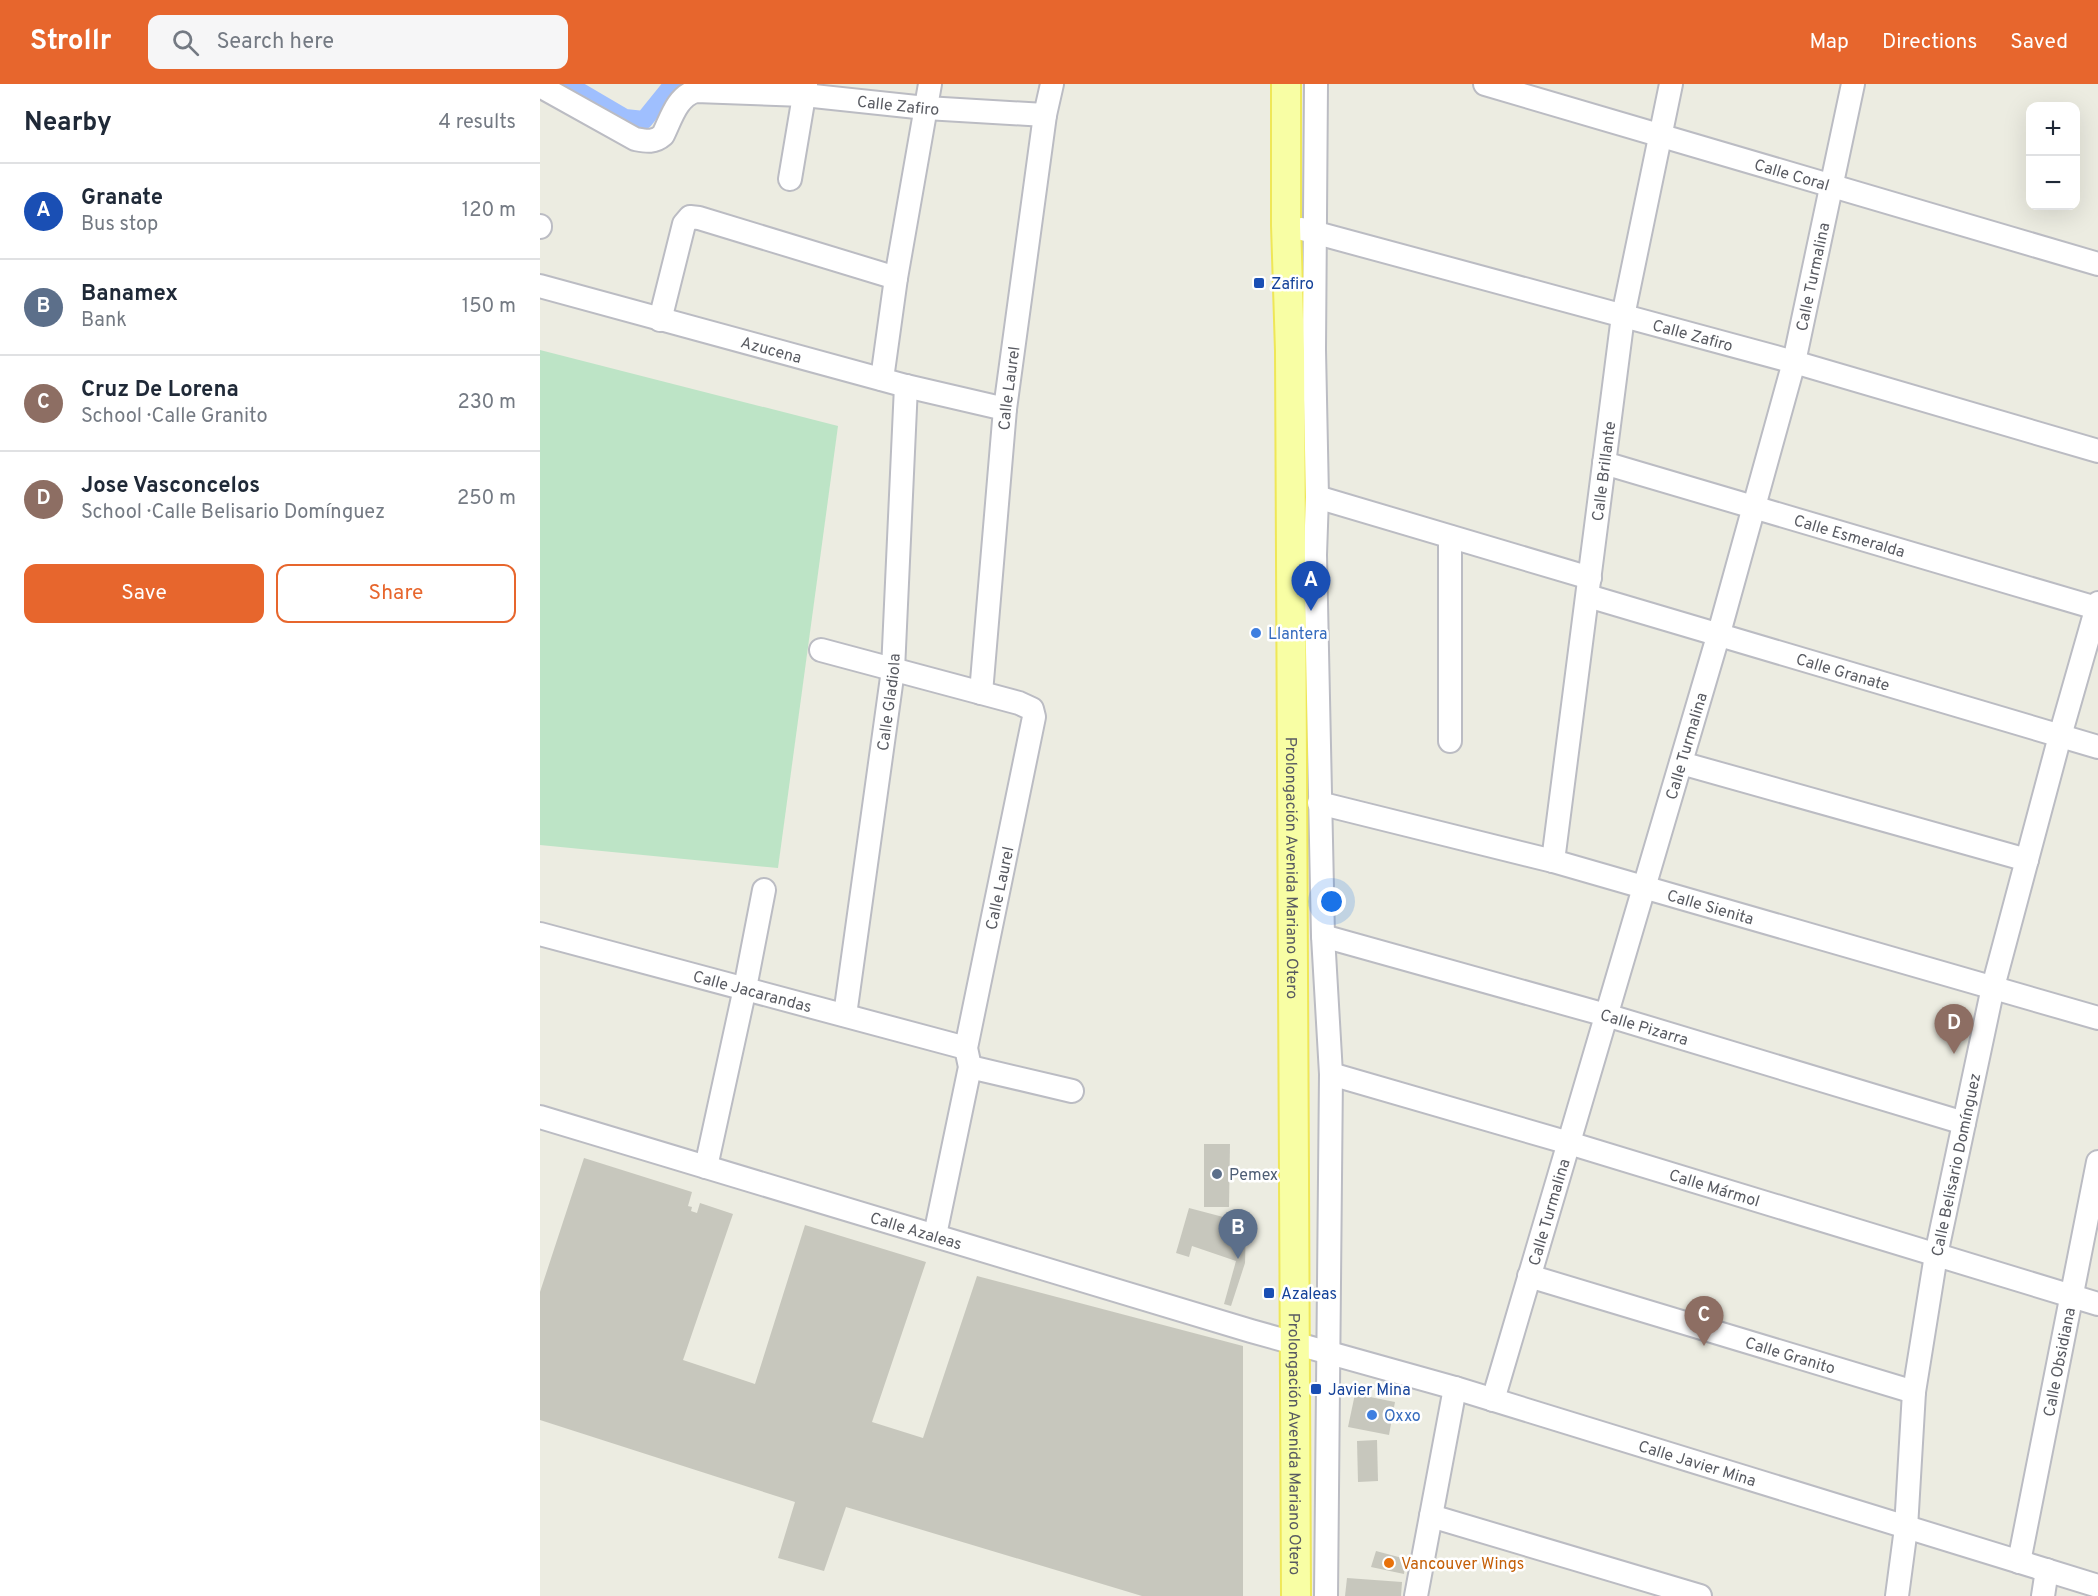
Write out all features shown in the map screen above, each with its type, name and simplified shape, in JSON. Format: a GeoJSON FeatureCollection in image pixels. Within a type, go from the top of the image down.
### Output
{"type":"FeatureCollection","features":[{"type":"Feature","properties":{"kind":"main road","name":"Prolongación Avenida Mariano Otero"},"geometry":{"type":"LineString","coordinates":[[1286,84],[1286,225],[1290,362],[1296,1596]]}},
{"type":"Feature","properties":{"kind":"street"},"geometry":{"type":"LineString","coordinates":[[882,379],[896,278],[930,84]]}},
{"type":"Feature","properties":{"kind":"street","name":"Calle Laurel"},"geometry":{"type":"LineString","coordinates":[[935,1234],[1033,726],[1032,709],[1019,703],[981,693],[1005,409],[1045,116],[1052,84]]}},
{"type":"Feature","properties":{"kind":"street"},"geometry":{"type":"LineString","coordinates":[[1316,84],[1314,350],[1317,497],[1315,555],[1323,936],[1331,1074],[1326,1596]]}},
{"type":"Feature","properties":{"kind":"street","name":"Calle Coral"},"geometry":{"type":"LineString","coordinates":[[1485,84],[2098,264]]}},
{"type":"Feature","properties":{"kind":"street","name":"Calle Brillante"},"geometry":{"type":"LineString","coordinates":[[1553,861],[1623,316],[1671,84]]}},
{"type":"Feature","properties":{"kind":"street","name":"Calle Turmalina"},"geometry":{"type":"LineString","coordinates":[[1493,1400],[1719,633],[1794,362],[1853,84]]}},
{"type":"Feature","properties":{"kind":"street","name":"Calle Zafiro"},"geometry":{"type":"LineString","coordinates":[[540,86],[635,139],[649,142],[663,135],[681,101],[696,91],[805,89],[926,108],[1045,116]]}},
{"type":"Feature","properties":{"kind":"street"},"geometry":{"type":"LineString","coordinates":[[790,179],[805,89]]}},
{"type":"Feature","properties":{"kind":"street"},"geometry":{"type":"LineString","coordinates":[[1286,142],[1316,143]]}},
{"type":"Feature","properties":{"kind":"street"},"geometry":{"type":"LineString","coordinates":[[660,320],[684,224],[690,218],[699,218],[896,278]]}},
{"type":"Feature","properties":{"kind":"street","name":"Calle Zafiro"},"geometry":{"type":"LineString","coordinates":[[1286,225],[1794,362],[2098,451]]}},
{"type":"Feature","properties":{"kind":"street","name":"Azucena"},"geometry":{"type":"LineString","coordinates":[[540,286],[906,386],[1005,409]]}},
{"type":"Feature","properties":{"kind":"street","name":"Calle Gladiola"},"geometry":{"type":"LineString","coordinates":[[845,1015],[893,669],[906,386]]}},
{"type":"Feature","properties":{"kind":"street","name":"Calle Esmeralda"},"geometry":{"type":"LineString","coordinates":[[1604,463],[2097,605]]}},
{"type":"Feature","properties":{"kind":"street","name":"Calle Granate"},"geometry":{"type":"LineString","coordinates":[[1317,497],[1450,537],[1719,633],[2098,747]]}},
{"type":"Feature","properties":{"kind":"street"},"geometry":{"type":"LineString","coordinates":[[1449,741],[1450,537]]}},
{"type":"Feature","properties":{"kind":"street","name":"Calle Belisario Domínguez"},"geometry":{"type":"LineString","coordinates":[[1897,1596],[1906,1528],[1914,1392],[1936,1255],[1993,987],[2097,605]]}},
{"type":"Feature","properties":{"kind":"street"},"geometry":{"type":"LineString","coordinates":[[821,650],[981,693]]}},
{"type":"Feature","properties":{"kind":"street"},"geometry":{"type":"LineString","coordinates":[[1681,763],[2027,860]]}},
{"type":"Feature","properties":{"kind":"street","name":"Calle Sienita"},"geometry":{"type":"LineString","coordinates":[[1319,803],[1553,861],[2098,1018]]}},
{"type":"Feature","properties":{"kind":"street"},"geometry":{"type":"LineString","coordinates":[[706,1167],[764,890]]}},
{"type":"Feature","properties":{"kind":"street","name":"Calle Jacarandas"},"geometry":{"type":"LineString","coordinates":[[540,934],[845,1015],[968,1057]]}},
{"type":"Feature","properties":{"kind":"street","name":"Calle Pizarra"},"geometry":{"type":"LineString","coordinates":[[1323,936],[1606,1016],[1964,1123]]}},
{"type":"Feature","properties":{"kind":"street"},"geometry":{"type":"LineString","coordinates":[[1293,1018],[1328,1020]]}},
{"type":"Feature","properties":{"kind":"street"},"geometry":{"type":"LineString","coordinates":[[968,1057],[1072,1091]]}},
{"type":"Feature","properties":{"kind":"street","name":"Calle Mármol"},"geometry":{"type":"LineString","coordinates":[[1331,1074],[1569,1143],[2098,1304]]}},
{"type":"Feature","properties":{"kind":"street","name":"Calle Azaleas"},"geometry":{"type":"LineString","coordinates":[[540,1118],[1294,1342]]}},
{"type":"Feature","properties":{"kind":"street","name":"Calle Obsidiana"},"geometry":{"type":"LineString","coordinates":[[2019,1562],[2098,1162]]}},
{"type":"Feature","properties":{"kind":"street","name":"Calle Granito"},"geometry":{"type":"LineString","coordinates":[[1529,1276],[1914,1392]]}},
{"type":"Feature","properties":{"kind":"street","name":"Calle Javier Mina"},"geometry":{"type":"LineString","coordinates":[[1294,1342],[1455,1388],[2098,1586]]}},
{"type":"Feature","properties":{"kind":"street"},"geometry":{"type":"LineString","coordinates":[[1416,1596],[1455,1388]]}},
{"type":"Feature","properties":{"kind":"street"},"geometry":{"type":"LineString","coordinates":[[1431,1516],[1700,1596]]}},
{"type":"Feature","properties":{"kind":"street"},"geometry":{"type":"LineString","coordinates":[[2043,1596],[2047,1570]]}},
{"type":"Feature","properties":{"kind":"green space"},"geometry":{"type":"Polygon","coordinates":[[[540,350],[838,426],[778,868],[540,845],[540,350]]]}},
{"type":"Feature","properties":{"kind":"building","name":"Pemex"},"geometry":{"type":"Polygon","coordinates":[[[1204,1144],[1230,1144],[1229,1207],[1204,1207],[1204,1144]]]}},
{"type":"Feature","properties":{"kind":"building"},"geometry":{"type":"Polygon","coordinates":[[[584,1158],[692,1192],[688,1206],[692,1207],[691,1211],[697,1213],[700,1203],[733,1214],[683,1360],[755,1384],[805,1225],[926,1262],[872,1422],[923,1438],[977,1276],[1243,1346],[1243,1596],[1142,1596],[846,1507],[824,1571],[778,1558],[795,1502],[540,1420],[540,1292],[584,1158]]]}},
{"type":"Feature","properties":{"kind":"building"},"geometry":{"type":"Polygon","coordinates":[[[1189,1208],[1246,1223],[1245,1263],[1231,1306],[1224,1304],[1236,1261],[1192,1246],[1189,1257],[1176,1253],[1189,1208]]]}},
{"type":"Feature","properties":{"kind":"building","name":"Oxxo"},"geometry":{"type":"Polygon","coordinates":[[[1355,1394],[1395,1402],[1389,1435],[1348,1427],[1355,1394]]]}},
{"type":"Feature","properties":{"kind":"building"},"geometry":{"type":"Polygon","coordinates":[[[1377,1440],[1378,1481],[1358,1482],[1357,1441],[1377,1440]]]}},
{"type":"Feature","properties":{"kind":"building","name":"Vancouver Wings"},"geometry":{"type":"Polygon","coordinates":[[[1376,1551],[1406,1559],[1404,1574],[1371,1567],[1376,1551]]]}},
{"type":"Feature","properties":{"kind":"building"},"geometry":{"type":"Polygon","coordinates":[[[1347,1578],[1402,1582],[1401,1596],[1345,1596],[1347,1578]]]}},
{"type":"Feature","properties":{"kind":"waterway"},"geometry":{"type":"LineString","coordinates":[[567,84],[625,118],[644,120],[673,84]]}},
{"type":"Feature","properties":{"kind":"place","name":"Zafiro"},"geometry":{"type":"Point","coordinates":[1259,283]}},
{"type":"Feature","properties":{"kind":"place","name":"Granate"},"geometry":{"type":"Point","coordinates":[1311,611]}},
{"type":"Feature","properties":{"kind":"place","name":"Llantera"},"geometry":{"type":"Point","coordinates":[1256,633]}},
{"type":"Feature","properties":{"kind":"place","name":"Jose Vasconcelos"},"geometry":{"type":"Point","coordinates":[1954,1054]}},
{"type":"Feature","properties":{"kind":"place","name":"Pemex"},"geometry":{"type":"Point","coordinates":[1217,1174]}},
{"type":"Feature","properties":{"kind":"place","name":"Banamex"},"geometry":{"type":"Point","coordinates":[1238,1259]}},
{"type":"Feature","properties":{"kind":"place","name":"Azaleas"},"geometry":{"type":"Point","coordinates":[1269,1293]}},
{"type":"Feature","properties":{"kind":"place","name":"Cruz De Lorena"},"geometry":{"type":"Point","coordinates":[1704,1346]}},
{"type":"Feature","properties":{"kind":"place","name":"Javier Mina"},"geometry":{"type":"Point","coordinates":[1316,1389]}},
{"type":"Feature","properties":{"kind":"place","name":"Oxxo"},"geometry":{"type":"Point","coordinates":[1372,1415]}},
{"type":"Feature","properties":{"kind":"place","name":"Vancouver Wings"},"geometry":{"type":"Point","coordinates":[1389,1563]}}]}
